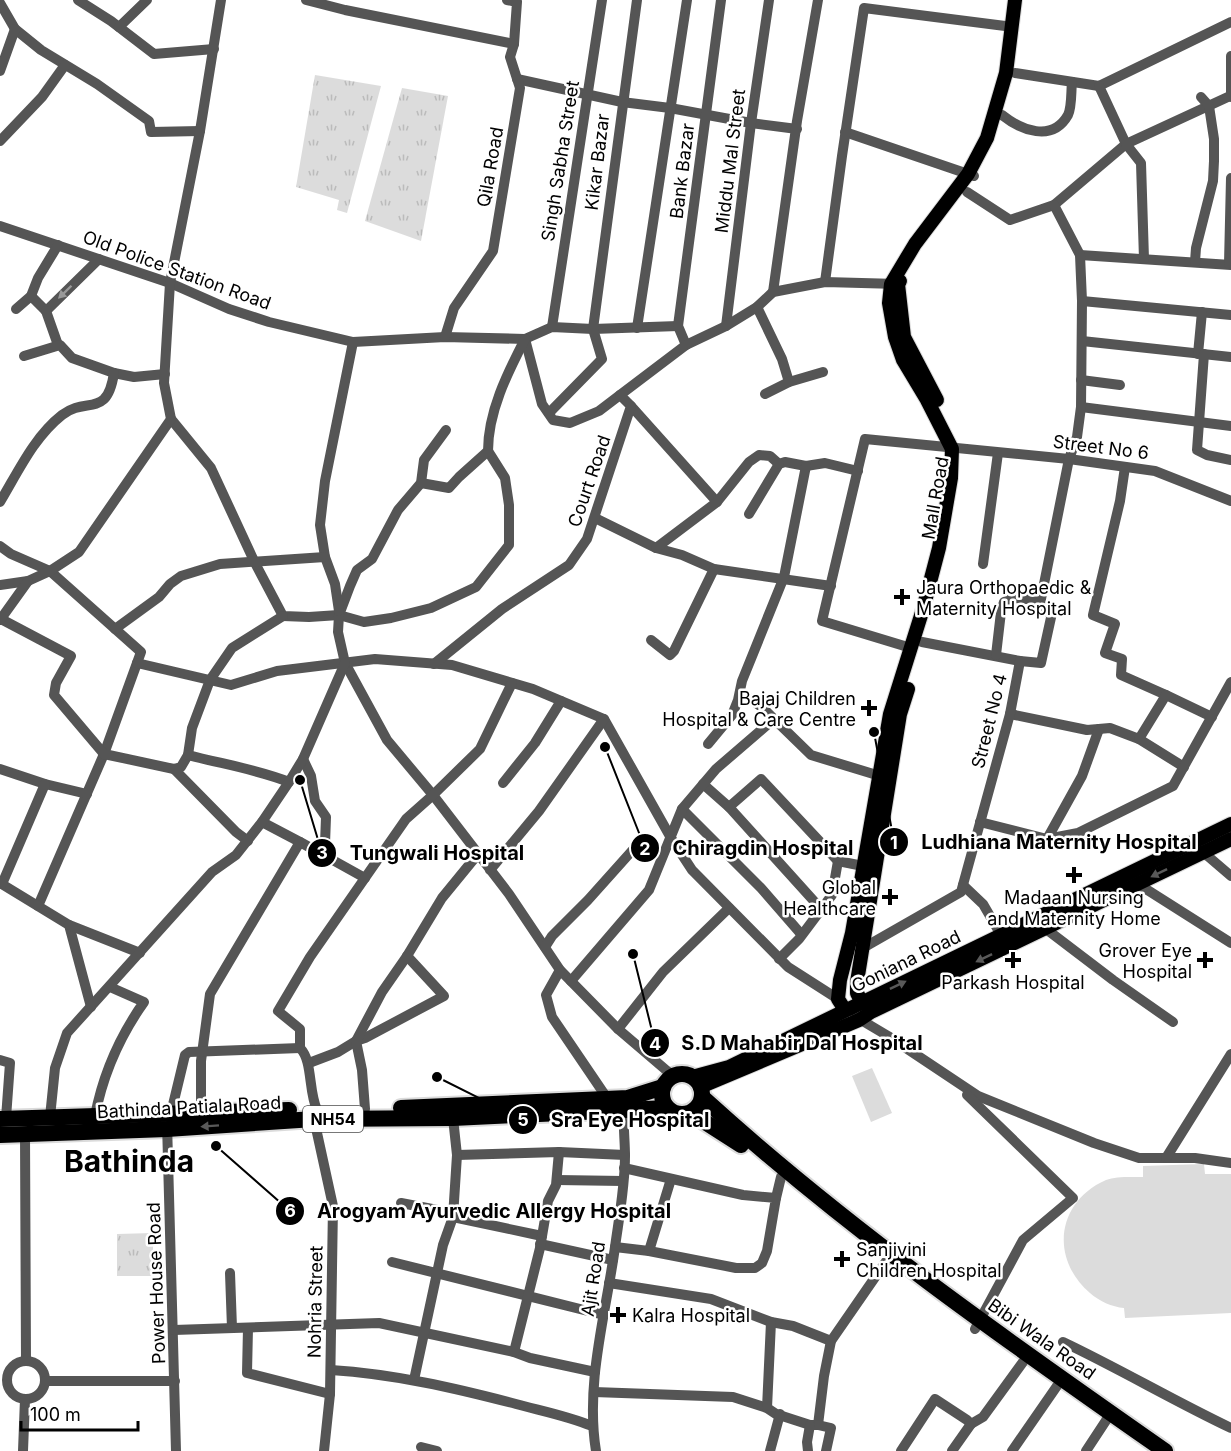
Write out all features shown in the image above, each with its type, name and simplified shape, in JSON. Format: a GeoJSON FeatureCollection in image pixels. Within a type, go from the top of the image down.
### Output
{"type":"FeatureCollection","features":[{"type":"Feature","properties":{"kind":"highway","name":"NH54"},"geometry":{"type":"LineString","coordinates":[[3,1118],[95,1116],[168,1119],[201,1112],[316,1115],[365,1109],[628,1098],[686,1075],[698,1087]]}},
{"type":"Feature","properties":{"kind":"highway"},"geometry":{"type":"LineString","coordinates":[[667,1108],[662,1098],[668,1082]]}},
{"type":"Feature","properties":{"kind":"highway"},"geometry":{"type":"LineString","coordinates":[[690,1113],[696,1109],[698,1087]]}},
{"type":"Feature","properties":{"kind":"highway","name":"Bibi Wala Road"},"geometry":{"type":"LineString","coordinates":[[698,1087],[732,1125],[977,1324],[1161,1450]]}},
{"type":"Feature","properties":{"kind":"highway","name":"NH54"},"geometry":{"type":"LineString","coordinates":[[667,1108],[678,1114],[690,1113],[729,1136],[887,1260],[977,1324],[1023,1362],[1107,1419],[1161,1450]]}},
{"type":"Feature","properties":{"kind":"highway","name":"Bathinda Patiala Road"},"geometry":{"type":"LineString","coordinates":[[0,1135],[168,1119],[316,1115],[453,1118],[667,1108]]}},
{"type":"Feature","properties":{"kind":"main road"},"geometry":{"type":"LineString","coordinates":[[895,284],[931,235],[967,192],[971,175],[987,138],[1006,73],[1015,0]]}},
{"type":"Feature","properties":{"kind":"main road"},"geometry":{"type":"LineString","coordinates":[[895,284],[915,244],[971,175],[991,144],[1015,73],[1024,0]]}},
{"type":"Feature","properties":{"kind":"main road","name":"Mall Road"},"geometry":{"type":"LineString","coordinates":[[864,1012],[857,993],[857,982],[874,868],[900,714],[916,645],[948,538],[957,449],[904,337],[895,284]]}},
{"type":"Feature","properties":{"kind":"main road"},"geometry":{"type":"LineString","coordinates":[[841,1005],[840,980],[852,933],[890,714],[916,645]]}},
{"type":"Feature","properties":{"kind":"main road","name":"Goniana Road"},"geometry":{"type":"LineString","coordinates":[[698,1087],[729,1067],[841,1005],[864,1012],[1000,934],[1134,878],[1231,824]]}},
{"type":"Feature","properties":{"kind":"main road"},"geometry":{"type":"LineString","coordinates":[[698,1087],[1046,928],[1134,878],[1203,852],[1231,838]]}},
{"type":"Feature","properties":{"kind":"street"},"geometry":{"type":"LineString","coordinates":[[78,0],[154,54],[214,49]]}},
{"type":"Feature","properties":{"kind":"street"},"geometry":{"type":"LineString","coordinates":[[119,27],[147,0]]}},
{"type":"Feature","properties":{"kind":"street"},"geometry":{"type":"LineString","coordinates":[[221,0],[200,131],[170,283],[164,383],[171,419],[211,468],[255,563],[283,616]]}},
{"type":"Feature","properties":{"kind":"street"},"geometry":{"type":"LineString","coordinates":[[306,0],[514,44]]}},
{"type":"Feature","properties":{"kind":"street","name":"Qila Road"},"geometry":{"type":"LineString","coordinates":[[445,337],[454,308],[493,251],[520,88],[510,57],[514,44],[517,2],[507,0]]}},
{"type":"Feature","properties":{"kind":"street","name":"Singh Sabha Street"},"geometry":{"type":"LineString","coordinates":[[552,327],[602,0]]}},
{"type":"Feature","properties":{"kind":"street","name":"Kikar Bazar"},"geometry":{"type":"LineString","coordinates":[[592,329],[637,0]]}},
{"type":"Feature","properties":{"kind":"street"},"geometry":{"type":"LineString","coordinates":[[637,328],[687,0]]}},
{"type":"Feature","properties":{"kind":"street","name":"Bank Bazar"},"geometry":{"type":"LineString","coordinates":[[678,326],[722,0]]}},
{"type":"Feature","properties":{"kind":"street","name":"Middu Mal Street"},"geometry":{"type":"LineString","coordinates":[[726,326],[769,0]]}},
{"type":"Feature","properties":{"kind":"street"},"geometry":{"type":"LineString","coordinates":[[773,292],[818,0]]}},
{"type":"Feature","properties":{"kind":"street"},"geometry":{"type":"LineString","coordinates":[[1,2],[4,20],[41,51],[97,84],[149,120],[151,132],[200,131]]}},
{"type":"Feature","properties":{"kind":"street"},"geometry":{"type":"LineString","coordinates":[[825,282],[864,8],[1013,27]]}},
{"type":"Feature","properties":{"kind":"street"},"geometry":{"type":"LineString","coordinates":[[1015,73],[1099,86],[1231,26]]}},
{"type":"Feature","properties":{"kind":"street"},"geometry":{"type":"LineString","coordinates":[[0,71],[15,29]]}},
{"type":"Feature","properties":{"kind":"street"},"geometry":{"type":"LineString","coordinates":[[967,192],[1010,220],[1054,205],[1126,144],[1231,96],[1231,56]]}},
{"type":"Feature","properties":{"kind":"street"},"geometry":{"type":"LineString","coordinates":[[0,141],[42,96],[65,65]]}},
{"type":"Feature","properties":{"kind":"street"},"geometry":{"type":"LineString","coordinates":[[517,79],[587,96],[797,129]]}},
{"type":"Feature","properties":{"kind":"street"},"geometry":{"type":"LineString","coordinates":[[1002,115],[1015,126],[1028,131],[1042,132],[1054,129],[1069,113],[1072,82]]}},
{"type":"Feature","properties":{"kind":"street"},"geometry":{"type":"LineString","coordinates":[[1099,86],[1126,144],[1141,164],[1144,259]]}},
{"type":"Feature","properties":{"kind":"street"},"geometry":{"type":"LineString","coordinates":[[1195,262],[1196,248],[1213,181],[1214,139],[1209,106],[1201,97]]}},
{"type":"Feature","properties":{"kind":"street"},"geometry":{"type":"LineString","coordinates":[[845,132],[971,175]]}},
{"type":"Feature","properties":{"kind":"street"},"geometry":{"type":"LineString","coordinates":[[1080,255],[1230,265],[1231,178]]}},
{"type":"Feature","properties":{"kind":"street"},"geometry":{"type":"LineString","coordinates":[[996,655],[1004,602],[1013,598],[1041,600],[1069,459],[1077,437],[1081,407],[1080,255],[1054,205]]}},
{"type":"Feature","properties":{"kind":"street","name":"Old Police Station Road"},"geometry":{"type":"LineString","coordinates":[[0,226],[170,283],[229,309],[269,322],[353,342],[445,337],[525,339]]}},
{"type":"Feature","properties":{"kind":"street"},"geometry":{"type":"LineString","coordinates":[[16,309],[31,296],[38,278],[58,245]]}},
{"type":"Feature","properties":{"kind":"street"},"geometry":{"type":"LineString","coordinates":[[46,311],[99,259]]}},
{"type":"Feature","properties":{"kind":"street"},"geometry":{"type":"LineString","coordinates":[[525,339],[542,404],[553,420],[570,423],[599,411],[686,345],[726,326],[757,307],[773,292],[825,282],[895,284]]}},
{"type":"Feature","properties":{"kind":"street"},"geometry":{"type":"LineString","coordinates":[[31,296],[46,311],[58,345],[72,358],[114,373],[134,376],[165,374]]}},
{"type":"Feature","properties":{"kind":"street"},"geometry":{"type":"LineString","coordinates":[[1082,301],[1231,315]]}},
{"type":"Feature","properties":{"kind":"street"},"geometry":{"type":"LineString","coordinates":[[757,307],[782,359],[789,382]]}},
{"type":"Feature","properties":{"kind":"street"},"geometry":{"type":"LineString","coordinates":[[1202,312],[1197,450],[1231,460]]}},
{"type":"Feature","properties":{"kind":"street"},"geometry":{"type":"LineString","coordinates":[[28,580],[1,619],[71,656],[56,683],[54,695],[104,754],[174,769],[181,767],[188,755],[192,728],[210,680],[232,648],[283,616],[339,615],[364,622],[391,618],[431,608],[476,587],[509,545],[509,505],[505,478],[488,452],[488,430],[502,388],[525,339],[552,327],[592,329],[678,326],[686,345]]}},
{"type":"Feature","properties":{"kind":"street"},"geometry":{"type":"LineString","coordinates":[[549,414],[602,359],[592,329]]}},
{"type":"Feature","properties":{"kind":"street"},"geometry":{"type":"LineString","coordinates":[[1082,341],[1231,357]]}},
{"type":"Feature","properties":{"kind":"street"},"geometry":{"type":"LineString","coordinates":[[353,342],[325,481],[320,525],[325,556],[335,584],[339,615],[338,632],[345,663],[387,740],[434,795],[560,970],[668,1082]]}},
{"type":"Feature","properties":{"kind":"street"},"geometry":{"type":"LineString","coordinates":[[24,356],[58,345]]}},
{"type":"Feature","properties":{"kind":"street"},"geometry":{"type":"LineString","coordinates":[[765,394],[789,382],[823,372]]}},
{"type":"Feature","properties":{"kind":"street"},"geometry":{"type":"LineString","coordinates":[[0,502],[42,433],[63,414],[103,402],[112,387],[114,373]]}},
{"type":"Feature","properties":{"kind":"street"},"geometry":{"type":"LineString","coordinates":[[1081,380],[1120,386]]}},
{"type":"Feature","properties":{"kind":"street"},"geometry":{"type":"LineString","coordinates":[[620,395],[717,502]]}},
{"type":"Feature","properties":{"kind":"street","name":"Court Road"},"geometry":{"type":"LineString","coordinates":[[434,664],[502,609],[568,565],[587,539],[631,406]]}},
{"type":"Feature","properties":{"kind":"street"},"geometry":{"type":"LineString","coordinates":[[1081,407],[1231,426]]}},
{"type":"Feature","properties":{"kind":"street"},"geometry":{"type":"LineString","coordinates":[[0,585],[28,580],[50,571],[79,552],[171,419]]}},
{"type":"Feature","properties":{"kind":"street"},"geometry":{"type":"LineString","coordinates":[[339,615],[357,570],[372,560],[398,510],[421,483],[424,460],[446,430]]}},
{"type":"Feature","properties":{"kind":"street","name":"Street No 6"},"geometry":{"type":"LineString","coordinates":[[858,471],[866,439],[1069,459],[1155,471],[1231,501]]}},
{"type":"Feature","properties":{"kind":"street"},"geometry":{"type":"LineString","coordinates":[[421,483],[449,488],[488,452]]}},
{"type":"Feature","properties":{"kind":"street"},"geometry":{"type":"LineString","coordinates":[[983,564],[998,453]]}},
{"type":"Feature","properties":{"kind":"street"},"geometry":{"type":"LineString","coordinates":[[656,549],[717,502],[749,462],[759,455],[770,456],[779,464]]}},
{"type":"Feature","properties":{"kind":"street"},"geometry":{"type":"LineString","coordinates":[[749,514],[779,464],[785,462],[806,466],[825,463],[858,471],[822,621],[916,645],[996,655],[1020,661]]}},
{"type":"Feature","properties":{"kind":"street"},"geometry":{"type":"LineString","coordinates":[[708,744],[732,715],[742,681],[783,579],[806,466]]}},
{"type":"Feature","properties":{"kind":"street"},"geometry":{"type":"LineString","coordinates":[[1125,467],[1120,501],[1094,615],[1115,624],[1105,653],[1122,659],[1121,675],[1212,717]]}},
{"type":"Feature","properties":{"kind":"street"},"geometry":{"type":"LineString","coordinates":[[595,518],[656,549],[682,555],[714,569],[831,586]]}},
{"type":"Feature","properties":{"kind":"street"},"geometry":{"type":"LineString","coordinates":[[0,546],[11,554],[50,571],[141,652],[104,754],[38,906]]}},
{"type":"Feature","properties":{"kind":"street"},"geometry":{"type":"LineString","coordinates":[[115,629],[159,597],[170,584],[181,576],[220,564],[325,556]]}},
{"type":"Feature","properties":{"kind":"street"},"geometry":{"type":"LineString","coordinates":[[651,640],[670,655],[674,651],[714,569]]}},
{"type":"Feature","properties":{"kind":"street","name":"Street No 4"},"geometry":{"type":"LineString","coordinates":[[963,885],[1010,714],[1020,661],[1041,663],[1052,613],[1039,609],[1041,600]]}},
{"type":"Feature","properties":{"kind":"street"},"geometry":{"type":"LineString","coordinates":[[137,663],[231,685],[277,671],[375,659],[452,665],[512,683],[604,719],[671,838],[692,870],[788,968],[841,1005]]}},
{"type":"Feature","properties":{"kind":"street"},"geometry":{"type":"LineString","coordinates":[[50,1117],[55,1068],[67,1033],[212,872],[236,855],[248,841],[303,759],[345,663]]}},
{"type":"Feature","properties":{"kind":"street"},"geometry":{"type":"LineString","coordinates":[[980,822],[1047,839],[1078,833],[1173,786],[1231,682]]}},
{"type":"Feature","properties":{"kind":"street"},"geometry":{"type":"LineString","coordinates":[[300,1048],[300,1029],[278,1011],[310,957],[406,819],[434,795],[480,749],[512,683]]}},
{"type":"Feature","properties":{"kind":"street"},"geometry":{"type":"LineString","coordinates":[[740,692],[763,708],[811,755],[880,776]]}},
{"type":"Feature","properties":{"kind":"street"},"geometry":{"type":"LineString","coordinates":[[1139,739],[1166,695]]}},
{"type":"Feature","properties":{"kind":"street"},"geometry":{"type":"LineString","coordinates":[[503,783],[535,743],[561,701]]}},
{"type":"Feature","properties":{"kind":"street"},"geometry":{"type":"LineString","coordinates":[[1010,714],[1087,730],[1110,728],[1139,739],[1184,767]]}},
{"type":"Feature","properties":{"kind":"street"},"geometry":{"type":"LineString","coordinates":[[490,870],[539,811],[604,719]]}},
{"type":"Feature","properties":{"kind":"street"},"geometry":{"type":"LineString","coordinates":[[571,981],[649,890],[682,809],[716,769],[774,719]]}},
{"type":"Feature","properties":{"kind":"street"},"geometry":{"type":"LineString","coordinates":[[1047,839],[1082,776],[1100,729]]}},
{"type":"Feature","properties":{"kind":"street"},"geometry":{"type":"LineString","coordinates":[[188,755],[262,771],[289,782]]}},
{"type":"Feature","properties":{"kind":"street"},"geometry":{"type":"LineString","coordinates":[[303,759],[311,776],[315,801],[326,817],[325,844],[320,853]]}},
{"type":"Feature","properties":{"kind":"street"},"geometry":{"type":"LineString","coordinates":[[174,769],[236,832],[248,841]]}},
{"type":"Feature","properties":{"kind":"street"},"geometry":{"type":"LineString","coordinates":[[1,773],[87,794]]}},
{"type":"Feature","properties":{"kind":"street"},"geometry":{"type":"LineString","coordinates":[[729,807],[761,779],[838,861],[863,866]]}},
{"type":"Feature","properties":{"kind":"street"},"geometry":{"type":"LineString","coordinates":[[45,784],[1,884],[69,925],[140,953]]}},
{"type":"Feature","properties":{"kind":"street"},"geometry":{"type":"LineString","coordinates":[[703,784],[729,807],[822,910]]}},
{"type":"Feature","properties":{"kind":"street"},"geometry":{"type":"LineString","coordinates":[[682,809],[761,888],[801,934]]}},
{"type":"Feature","properties":{"kind":"street"},"geometry":{"type":"LineString","coordinates":[[262,822],[365,878]]}},
{"type":"Feature","properties":{"kind":"street"},"geometry":{"type":"LineString","coordinates":[[201,1112],[201,1061],[210,994],[300,842]]}},
{"type":"Feature","properties":{"kind":"street"},"geometry":{"type":"LineString","coordinates":[[545,947],[552,936],[639,843]]}},
{"type":"Feature","properties":{"kind":"street"},"geometry":{"type":"LineString","coordinates":[[1203,852],[1231,876]]}},
{"type":"Feature","properties":{"kind":"street"},"geometry":{"type":"LineString","coordinates":[[365,1109],[362,1070],[356,1041],[382,992],[442,898],[478,854]]}},
{"type":"Feature","properties":{"kind":"street"},"geometry":{"type":"LineString","coordinates":[[779,959],[799,939],[832,895],[838,861]]}},
{"type":"Feature","properties":{"kind":"street"},"geometry":{"type":"LineString","coordinates":[[1134,878],[1231,943]]}},
{"type":"Feature","properties":{"kind":"street"},"geometry":{"type":"LineString","coordinates":[[863,948],[961,892],[963,885],[983,904],[1000,934]]}},
{"type":"Feature","properties":{"kind":"street"},"geometry":{"type":"LineString","coordinates":[[618,1029],[663,972],[729,908]]}},
{"type":"Feature","properties":{"kind":"street"},"geometry":{"type":"LineString","coordinates":[[69,925],[91,1007]]}},
{"type":"Feature","properties":{"kind":"street"},"geometry":{"type":"LineString","coordinates":[[1046,928],[1113,980],[1173,1022]]}},
{"type":"Feature","properties":{"kind":"street"},"geometry":{"type":"LineString","coordinates":[[203,1052],[300,1048],[306,1053],[309,1063],[338,1052],[444,996],[407,956]]}},
{"type":"Feature","properties":{"kind":"street"},"geometry":{"type":"LineString","coordinates":[[560,970],[546,995],[552,1017],[608,1098]]}},
{"type":"Feature","properties":{"kind":"street"},"geometry":{"type":"LineString","coordinates":[[95,1116],[100,1087],[112,1058],[144,1002],[110,987]]}},
{"type":"Feature","properties":{"kind":"street"},"geometry":{"type":"LineString","coordinates":[[864,1012],[888,1036],[978,1096],[1094,1143],[1139,1158],[1195,1158],[1231,1162]]}},
{"type":"Feature","properties":{"kind":"street","name":"Power House Road"},"geometry":{"type":"LineString","coordinates":[[176,1451],[168,1119],[185,1055],[189,1052],[203,1052]]}},
{"type":"Feature","properties":{"kind":"street"},"geometry":{"type":"LineString","coordinates":[[1166,1158],[1231,1054]]}},
{"type":"Feature","properties":{"kind":"street"},"geometry":{"type":"LineString","coordinates":[[0,1060],[10,1063],[3,1118]]}},
{"type":"Feature","properties":{"kind":"street","name":"Nohria Street"},"geometry":{"type":"LineString","coordinates":[[309,1063],[308,1070],[333,1206],[331,1370],[324,1451]]}},
{"type":"Feature","properties":{"kind":"street"},"geometry":{"type":"LineString","coordinates":[[949,1077],[1073,1198],[1023,1240],[977,1324]]}},
{"type":"Feature","properties":{"kind":"street","name":"Ajit Road"},"geometry":{"type":"LineString","coordinates":[[596,1451],[592,1426],[595,1372],[623,1181],[624,1111]]}},
{"type":"Feature","properties":{"kind":"street"},"geometry":{"type":"LineString","coordinates":[[414,1380],[443,1245],[453,1215],[457,1155],[453,1118]]}},
{"type":"Feature","properties":{"kind":"street"},"geometry":{"type":"LineString","coordinates":[[25,1134],[26,1360]]}},
{"type":"Feature","properties":{"kind":"street"},"geometry":{"type":"LineString","coordinates":[[457,1155],[559,1152],[625,1155]]}},
{"type":"Feature","properties":{"kind":"street"},"geometry":{"type":"LineString","coordinates":[[514,1352],[548,1201],[557,1180],[559,1152]]}},
{"type":"Feature","properties":{"kind":"street"},"geometry":{"type":"LineString","coordinates":[[624,1167],[743,1195],[776,1198]]}},
{"type":"Feature","properties":{"kind":"street"},"geometry":{"type":"LineString","coordinates":[[615,1247],[650,1251],[736,1268],[754,1268],[762,1263],[767,1251],[782,1177]]}},
{"type":"Feature","properties":{"kind":"street"},"geometry":{"type":"LineString","coordinates":[[650,1251],[671,1179]]}},
{"type":"Feature","properties":{"kind":"street"},"geometry":{"type":"LineString","coordinates":[[557,1180],[623,1181]]}},
{"type":"Feature","properties":{"kind":"street"},"geometry":{"type":"LineString","coordinates":[[401,1203],[453,1215],[613,1260]]}},
{"type":"Feature","properties":{"kind":"street"},"geometry":{"type":"LineString","coordinates":[[808,1451],[807,1442],[814,1425],[831,1341],[887,1260]]}},
{"type":"Feature","properties":{"kind":"street"},"geometry":{"type":"LineString","coordinates":[[392,1262],[604,1315]]}},
{"type":"Feature","properties":{"kind":"street"},"geometry":{"type":"LineString","coordinates":[[230,1273],[232,1328]]}},
{"type":"Feature","properties":{"kind":"street"},"geometry":{"type":"LineString","coordinates":[[609,1283],[711,1299],[771,1322],[793,1326],[831,1341]]}},
{"type":"Feature","properties":{"kind":"street"},"geometry":{"type":"LineString","coordinates":[[767,1408],[771,1322]]}},
{"type":"Feature","properties":{"kind":"street"},"geometry":{"type":"LineString","coordinates":[[174,1330],[379,1323],[595,1372]]}},
{"type":"Feature","properties":{"kind":"street"},"geometry":{"type":"LineString","coordinates":[[248,1328],[247,1373],[330,1394]]}},
{"type":"Feature","properties":{"kind":"street"},"geometry":{"type":"LineString","coordinates":[[1063,1342],[1231,1428]]}},
{"type":"Feature","properties":{"kind":"street"},"geometry":{"type":"LineString","coordinates":[[26,1360],[37,1364],[43,1371],[45,1381],[42,1391],[34,1398],[25,1400],[16,1396],[4,1384],[10,1370],[26,1360]]}},
{"type":"Feature","properties":{"kind":"street"},"geometry":{"type":"LineString","coordinates":[[952,1451],[971,1424],[983,1417],[1023,1362]]}},
{"type":"Feature","properties":{"kind":"street"},"geometry":{"type":"LineString","coordinates":[[331,1370],[365,1372],[414,1380],[482,1395],[592,1426]]}},
{"type":"Feature","properties":{"kind":"street"},"geometry":{"type":"LineString","coordinates":[[45,1381],[175,1381]]}},
{"type":"Feature","properties":{"kind":"street"},"geometry":{"type":"LineString","coordinates":[[1012,1451],[1057,1386]]}},
{"type":"Feature","properties":{"kind":"street"},"geometry":{"type":"LineString","coordinates":[[594,1392],[734,1397],[814,1425],[831,1428],[826,1451]]}},
{"type":"Feature","properties":{"kind":"street"},"geometry":{"type":"LineString","coordinates":[[901,1451],[935,1399],[971,1424]]}},
{"type":"Feature","properties":{"kind":"street"},"geometry":{"type":"LineString","coordinates":[[23,1451],[25,1400]]}},
{"type":"Feature","properties":{"kind":"street"},"geometry":{"type":"LineString","coordinates":[[770,1451],[780,1414]]}},
{"type":"Feature","properties":{"kind":"street"},"geometry":{"type":"LineString","coordinates":[[1086,1451],[1107,1419]]}},
{"type":"Feature","properties":{"kind":"street"},"geometry":{"type":"LineString","coordinates":[[421,1447],[437,1451]]}},
{"type":"Feature","properties":{"kind":"green space"},"geometry":{"type":"Polygon","coordinates":[[[315,75],[381,86],[347,213],[337,210],[339,200],[296,187],[315,75]]]}},
{"type":"Feature","properties":{"kind":"green space"},"geometry":{"type":"Polygon","coordinates":[[[402,88],[448,96],[421,241],[365,221],[402,88]]]}},
{"type":"Feature","properties":{"kind":"green space"},"geometry":{"type":"Polygon","coordinates":[[[872,1068],[892,1113],[871,1122],[852,1076],[872,1068]]]}},
{"type":"Feature","properties":{"kind":"green space"},"geometry":{"type":"Polygon","coordinates":[[[1204,1164],[1205,1174],[1231,1174],[1231,1313],[1125,1318],[1124,1308],[1102,1301],[1090,1293],[1077,1279],[1064,1248],[1064,1232],[1068,1216],[1089,1190],[1106,1180],[1119,1177],[1143,1177],[1143,1166],[1204,1164]]]}},
{"type":"Feature","properties":{"kind":"green space"},"geometry":{"type":"Polygon","coordinates":[[[153,1233],[153,1276],[117,1276],[117,1234],[153,1233]]]}},
{"type":"Feature","properties":{"kind":"place","name":"Jaura Orthopaedic & Maternity Hospital"},"geometry":{"type":"Point","coordinates":[902,597]}},
{"type":"Feature","properties":{"kind":"place","name":"Bajaj Children Hospital & Care Centre"},"geometry":{"type":"Point","coordinates":[869,708]}},
{"type":"Feature","properties":{"kind":"place","name":"Ludhiana Maternity Hospital"},"geometry":{"type":"Point","coordinates":[874,732]}},
{"type":"Feature","properties":{"kind":"place","name":"Chiragdin Hospital"},"geometry":{"type":"Point","coordinates":[605,747]}},
{"type":"Feature","properties":{"kind":"place","name":"Tungwali Hospital"},"geometry":{"type":"Point","coordinates":[300,780]}},
{"type":"Feature","properties":{"kind":"place","name":"Madaan Nursing and Maternity Home"},"geometry":{"type":"Point","coordinates":[1074,875]}},
{"type":"Feature","properties":{"kind":"place","name":"Global Healthcare"},"geometry":{"type":"Point","coordinates":[890,897]}},
{"type":"Feature","properties":{"kind":"place","name":"S.D Mahabir Dal Hospital"},"geometry":{"type":"Point","coordinates":[633,954]}},
{"type":"Feature","properties":{"kind":"place","name":"Parkash Hospital"},"geometry":{"type":"Point","coordinates":[1013,960]}},
{"type":"Feature","properties":{"kind":"place","name":"Grover Eye Hospital"},"geometry":{"type":"Point","coordinates":[1205,960]}},
{"type":"Feature","properties":{"kind":"place","name":"Sra Eye Hospital"},"geometry":{"type":"Point","coordinates":[437,1077]}},
{"type":"Feature","properties":{"kind":"place","name":"Arogyam Ayurvedic Allergy Hospital"},"geometry":{"type":"Point","coordinates":[216,1146]}},
{"type":"Feature","properties":{"kind":"place","name":"Sanjivini Children Hospital"},"geometry":{"type":"Point","coordinates":[842,1259]}},
{"type":"Feature","properties":{"kind":"place","name":"Kalra Hospital"},"geometry":{"type":"Point","coordinates":[618,1315]}},
{"type":"Feature","properties":{"kind":"district","name":"Bathinda"},"geometry":{"type":"Point","coordinates":[129,1161]}}]}
